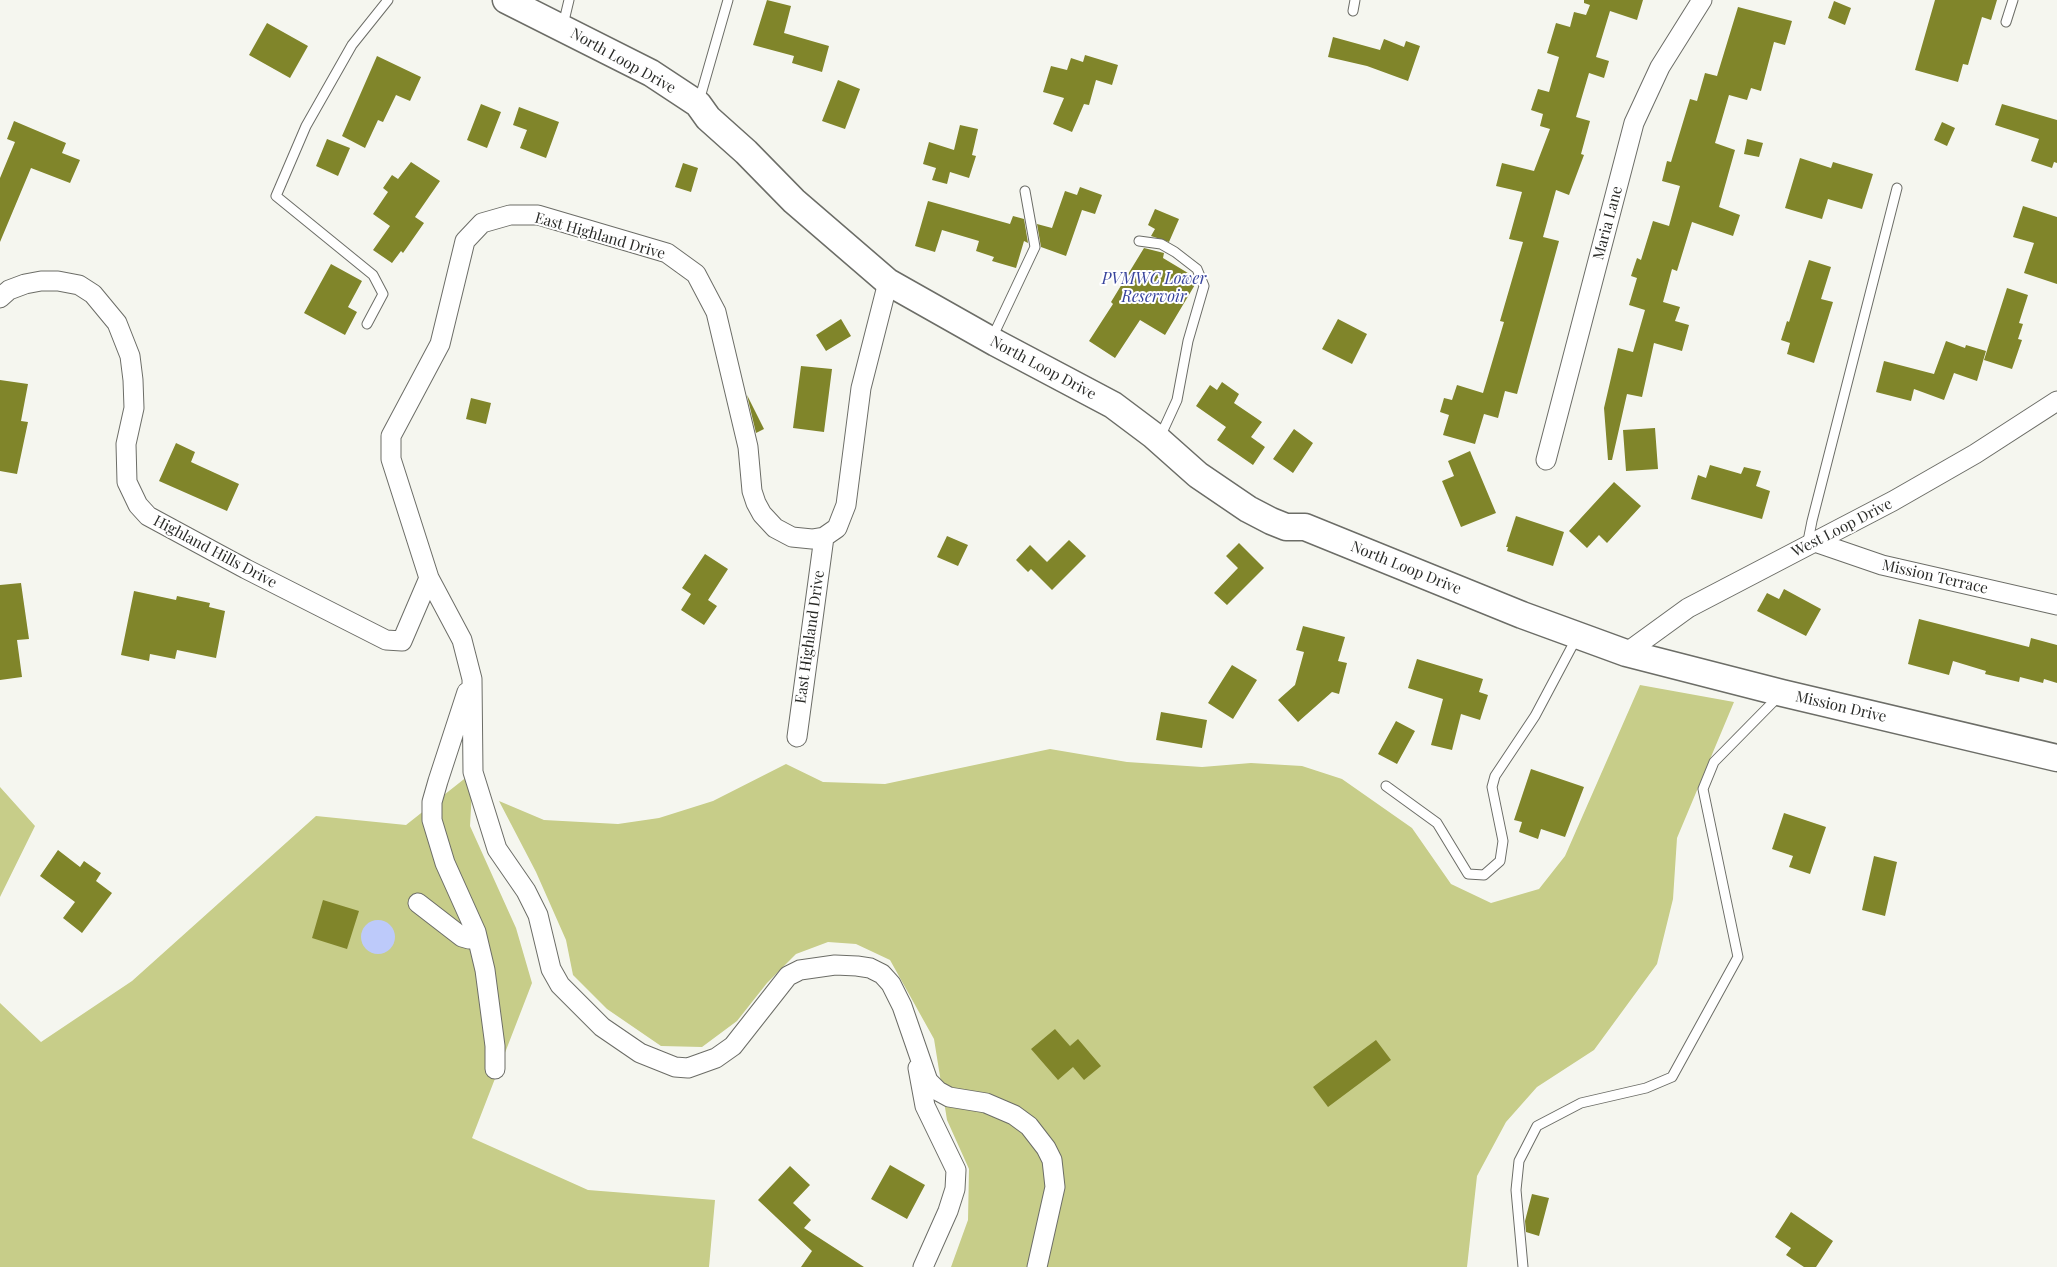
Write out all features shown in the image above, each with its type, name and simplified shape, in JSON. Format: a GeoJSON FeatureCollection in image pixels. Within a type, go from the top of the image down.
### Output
{"type":"FeatureCollection","features":[{"type":"Feature","properties":{"kind":"street","name":"North Loop Drive"},"geometry":{"type":"LineString","coordinates":[[506,0],[651,73],[698,104],[708,118],[746,152],[794,201],[888,282],[1113,405],[1158,440],[1198,475],[1248,509],[1286,527],[1305,527],[1578,637],[1626,653]]}},
{"type":"Feature","properties":{"kind":"street","name":"Maria Lane"},"geometry":{"type":"LineString","coordinates":[[1546,460],[1634,122],[1660,66],[1702,0]]}},
{"type":"Feature","properties":{"kind":"street","name":"East Highland Drive"},"geometry":{"type":"LineString","coordinates":[[797,737],[824,537],[812,539],[792,537],[775,528],[762,514],[756,503],[752,491],[748,448],[716,312],[696,274],[667,253],[538,216],[510,215],[482,223],[465,241],[440,344],[391,436],[391,459],[429,578],[462,640],[472,679],[473,772],[496,849],[526,891],[534,907],[551,968],[560,985],[602,1027],[640,1053],[675,1067],[696,1067],[716,1058],[734,1046],[788,976],[800,970],[835,965],[870,968],[882,974],[891,984],[902,1006],[922,1069],[928,1081],[938,1091],[949,1097],[986,1102],[1014,1115],[1029,1126],[1046,1148],[1052,1160],[1055,1187],[1037,1267]]}},
{"type":"Feature","properties":{"kind":"street","name":"Highland Hills Drive"},"geometry":{"type":"LineString","coordinates":[[0,298],[9,290],[41,281],[58,281],[78,285],[93,294],[117,323],[130,356],[133,380],[134,408],[126,444],[127,482],[138,506],[148,516],[348,622],[386,640],[402,641],[429,578]]}},
{"type":"Feature","properties":{"kind":"street"},"geometry":{"type":"LineString","coordinates":[[824,537],[837,528],[846,505],[861,388],[888,282]]}},
{"type":"Feature","properties":{"kind":"street","name":"West Loop Drive"},"geometry":{"type":"LineString","coordinates":[[1626,653],[1688,608],[1761,568],[1811,544],[1975,454],[2057,401]]}},
{"type":"Feature","properties":{"kind":"street","name":"Mission Terrace"},"geometry":{"type":"LineString","coordinates":[[1811,544],[1882,565],[2057,605]]}},
{"type":"Feature","properties":{"kind":"street","name":"Mission Drive"},"geometry":{"type":"LineString","coordinates":[[1626,653],[1782,693],[2057,758]]}},
{"type":"Feature","properties":{"kind":"street"},"geometry":{"type":"LineString","coordinates":[[472,679],[432,802],[432,820],[442,856],[476,932],[485,970],[495,1046],[495,1069]]}},
{"type":"Feature","properties":{"kind":"street"},"geometry":{"type":"LineString","coordinates":[[418,903],[462,937],[469,940],[476,932]]}},
{"type":"Feature","properties":{"kind":"street"},"geometry":{"type":"LineString","coordinates":[[912,1035],[925,1106],[956,1170],[956,1189],[922,1267]]}},
{"type":"Feature","properties":{"kind":"lane"},"geometry":{"type":"LineString","coordinates":[[367,324],[383,294],[373,275],[276,196],[306,126],[342,62],[352,45],[388,0]]}},
{"type":"Feature","properties":{"kind":"lane"},"geometry":{"type":"LineString","coordinates":[[562,28],[569,0]]}},
{"type":"Feature","properties":{"kind":"lane"},"geometry":{"type":"LineString","coordinates":[[698,104],[728,0]]}},
{"type":"Feature","properties":{"kind":"lane"},"geometry":{"type":"LineString","coordinates":[[1353,11],[1355,0]]}},
{"type":"Feature","properties":{"kind":"lane"},"geometry":{"type":"LineString","coordinates":[[2006,22],[2013,0]]}},
{"type":"Feature","properties":{"kind":"lane"},"geometry":{"type":"LineString","coordinates":[[1811,544],[1812,521],[1897,188]]}},
{"type":"Feature","properties":{"kind":"lane"},"geometry":{"type":"LineString","coordinates":[[991,340],[1035,247],[1025,191]]}},
{"type":"Feature","properties":{"kind":"lane"},"geometry":{"type":"LineString","coordinates":[[1139,241],[1161,244],[1175,252],[1197,269],[1204,286],[1188,341],[1177,400],[1158,440]]}},
{"type":"Feature","properties":{"kind":"lane"},"geometry":{"type":"LineString","coordinates":[[1386,786],[1437,823],[1468,874],[1484,875],[1500,861],[1503,841],[1492,787],[1495,776],[1535,716],[1578,637]]}},
{"type":"Feature","properties":{"kind":"lane"},"geometry":{"type":"LineString","coordinates":[[1522,1267],[1516,1190],[1519,1161],[1537,1126],[1581,1102],[1646,1088],[1672,1077],[1738,958],[1703,789],[1714,762],[1782,693]]}},
{"type":"Feature","properties":{"kind":"green space"},"geometry":{"type":"Polygon","coordinates":[[[1640,685],[1734,702],[1677,838],[1673,899],[1657,964],[1594,1050],[1537,1087],[1506,1122],[1477,1176],[1467,1267],[951,1267],[968,1220],[969,1169],[947,1120],[934,1039],[890,960],[856,944],[828,942],[796,954],[767,983],[737,1021],[702,1047],[661,1046],[607,1009],[573,975],[566,940],[536,872],[499,801],[544,820],[618,824],[659,818],[713,801],[786,764],[823,782],[885,784],[1050,749],[1127,762],[1202,767],[1251,763],[1302,766],[1342,779],[1412,828],[1451,884],[1491,903],[1539,889],[1565,856],[1640,685]]]}},
{"type":"Feature","properties":{"kind":"green space"},"geometry":{"type":"Polygon","coordinates":[[[473,772],[470,826],[516,928],[532,983],[472,1138],[588,1190],[715,1200],[709,1267],[0,1267],[0,1003],[41,1042],[132,981],[316,816],[406,825],[473,772]]]}},
{"type":"Feature","properties":{"kind":"green space"},"geometry":{"type":"Polygon","coordinates":[[[0,787],[35,826],[0,897],[0,787]]]}},
{"type":"Feature","properties":{"kind":"water"},"geometry":{"type":"Polygon","coordinates":[[[378,920],[385,921],[390,925],[394,930],[394,944],[390,949],[385,953],[378,954],[371,953],[366,949],[362,944],[361,937],[362,930],[366,925],[371,921],[378,920]]]}},
{"type":"Feature","properties":{"kind":"building"},"geometry":{"type":"Polygon","coordinates":[[[767,0],[791,6],[784,33],[829,46],[822,72],[792,63],[794,56],[753,45],[767,0]]]}},
{"type":"Feature","properties":{"kind":"building"},"geometry":{"type":"Polygon","coordinates":[[[1584,0],[1643,0],[1637,20],[1610,11],[1596,57],[1609,61],[1604,78],[1589,73],[1576,117],[1590,121],[1581,154],[1584,155],[1569,195],[1556,190],[1543,237],[1559,241],[1517,394],[1505,391],[1498,418],[1484,414],[1475,444],[1443,435],[1449,415],[1440,412],[1444,398],[1452,400],[1457,385],[1483,393],[1504,322],[1500,321],[1523,242],[1509,239],[1522,192],[1496,186],[1502,163],[1534,171],[1550,129],[1540,126],[1543,114],[1531,110],[1538,89],[1549,92],[1559,57],[1547,53],[1556,23],[1570,27],[1574,12],[1586,15],[1590,5],[1584,3],[1584,0]]]}},
{"type":"Feature","properties":{"kind":"building"},"geometry":{"type":"Polygon","coordinates":[[[1935,0],[1997,0],[1991,20],[1982,17],[1968,65],[1963,64],[1958,82],[1915,70],[1935,0]]]}},
{"type":"Feature","properties":{"kind":"building"},"geometry":{"type":"Polygon","coordinates":[[[1834,1],[1851,8],[1845,25],[1828,18],[1834,1]]]}},
{"type":"Feature","properties":{"kind":"building"},"geometry":{"type":"Polygon","coordinates":[[[1738,7],[1792,21],[1785,45],[1774,42],[1761,91],[1751,88],[1747,100],[1729,95],[1715,143],[1735,150],[1719,207],[1740,215],[1733,236],[1692,222],[1677,271],[1672,269],[1663,302],[1680,307],[1675,321],[1689,325],[1682,351],[1654,343],[1642,397],[1627,394],[1612,460],[1608,460],[1604,408],[1618,348],[1633,352],[1645,310],[1629,305],[1637,278],[1631,276],[1637,258],[1641,260],[1653,221],[1669,226],[1680,186],[1662,181],[1667,161],[1671,162],[1690,99],[1697,101],[1705,73],[1717,76],[1738,7]]]}},
{"type":"Feature","properties":{"kind":"building"},"geometry":{"type":"Polygon","coordinates":[[[267,23],[308,46],[290,78],[249,55],[267,23]]]}},
{"type":"Feature","properties":{"kind":"building"},"geometry":{"type":"Polygon","coordinates":[[[1333,37],[1380,50],[1384,39],[1404,47],[1406,41],[1420,46],[1408,81],[1367,66],[1328,57],[1333,37]]]}},
{"type":"Feature","properties":{"kind":"building"},"geometry":{"type":"Polygon","coordinates":[[[1085,55],[1118,65],[1112,85],[1096,80],[1089,105],[1084,104],[1072,132],[1053,124],[1064,98],[1043,92],[1051,66],[1067,70],[1071,58],[1083,62],[1085,55]]]}},
{"type":"Feature","properties":{"kind":"building"},"geometry":{"type":"Polygon","coordinates":[[[377,56],[421,77],[410,101],[396,95],[383,122],[378,120],[365,148],[342,136],[377,56]]]}},
{"type":"Feature","properties":{"kind":"building"},"geometry":{"type":"Polygon","coordinates":[[[838,80],[860,89],[845,129],[822,121],[838,80]]]}},
{"type":"Feature","properties":{"kind":"building"},"geometry":{"type":"Polygon","coordinates":[[[481,104],[501,112],[487,148],[467,140],[481,104]]]}},
{"type":"Feature","properties":{"kind":"building"},"geometry":{"type":"Polygon","coordinates":[[[2002,104],[2057,120],[2057,163],[2054,162],[2052,168],[2031,161],[2039,139],[1995,125],[2002,104]]]}},
{"type":"Feature","properties":{"kind":"building"},"geometry":{"type":"Polygon","coordinates":[[[519,107],[559,122],[546,158],[520,148],[527,130],[513,125],[519,107]]]}},
{"type":"Feature","properties":{"kind":"building"},"geometry":{"type":"Polygon","coordinates":[[[14,121],[66,143],[62,153],[80,160],[70,183],[31,168],[0,242],[0,178],[15,142],[7,139],[14,121]]]}},
{"type":"Feature","properties":{"kind":"building"},"geometry":{"type":"Polygon","coordinates":[[[1942,122],[1955,128],[1947,146],[1934,140],[1942,122]]]}},
{"type":"Feature","properties":{"kind":"building"},"geometry":{"type":"Polygon","coordinates":[[[960,125],[978,129],[972,155],[976,156],[969,178],[950,172],[947,184],[932,180],[936,168],[923,164],[929,142],[954,150],[960,125]]]}},
{"type":"Feature","properties":{"kind":"building"},"geometry":{"type":"Polygon","coordinates":[[[327,139],[350,148],[338,176],[316,166],[327,139]]]}},
{"type":"Feature","properties":{"kind":"building"},"geometry":{"type":"Polygon","coordinates":[[[1747,139],[1763,143],[1759,157],[1744,154],[1747,139]]]}},
{"type":"Feature","properties":{"kind":"building"},"geometry":{"type":"Polygon","coordinates":[[[1800,158],[1831,168],[1833,162],[1873,174],[1862,209],[1828,199],[1822,219],[1785,208],[1800,158]]]}},
{"type":"Feature","properties":{"kind":"building"},"geometry":{"type":"Polygon","coordinates":[[[411,162],[440,181],[415,217],[424,223],[403,253],[401,251],[392,263],[373,250],[390,226],[373,214],[388,192],[383,188],[392,175],[398,179],[411,162]]]}},
{"type":"Feature","properties":{"kind":"building"},"geometry":{"type":"Polygon","coordinates":[[[683,163],[698,168],[691,192],[675,187],[683,163]]]}},
{"type":"Feature","properties":{"kind":"building"},"geometry":{"type":"Polygon","coordinates":[[[1080,187],[1102,195],[1095,214],[1082,210],[1066,256],[1041,247],[1037,224],[1052,228],[1065,191],[1077,195],[1080,187]]]}},
{"type":"Feature","properties":{"kind":"building"},"geometry":{"type":"Polygon","coordinates":[[[928,201],[1010,224],[1013,216],[1024,219],[1028,243],[1024,241],[1016,268],[992,261],[994,257],[976,251],[979,241],[942,230],[935,252],[915,246],[928,201]]]}},
{"type":"Feature","properties":{"kind":"building"},"geometry":{"type":"Polygon","coordinates":[[[2023,206],[2057,217],[2057,284],[2024,273],[2034,243],[2013,237],[2023,206]]]}},
{"type":"Feature","properties":{"kind":"building"},"geometry":{"type":"Polygon","coordinates":[[[1155,209],[1179,219],[1169,242],[1151,236],[1155,229],[1148,225],[1155,209]]]}},
{"type":"Feature","properties":{"kind":"building","name":"PVMWC Lower Reservoir"},"geometry":{"type":"Polygon","coordinates":[[[1144,248],[1164,253],[1163,258],[1193,276],[1196,283],[1165,335],[1140,320],[1115,358],[1089,341],[1113,304],[1111,302],[1144,248]]]}},
{"type":"Feature","properties":{"kind":"building"},"geometry":{"type":"Polygon","coordinates":[[[1809,260],[1831,267],[1821,299],[1833,302],[1814,363],[1787,354],[1790,343],[1781,340],[1787,321],[1789,322],[1809,260]]]}},
{"type":"Feature","properties":{"kind":"building"},"geometry":{"type":"Polygon","coordinates":[[[331,264],[362,281],[348,307],[357,312],[345,335],[304,313],[331,264]]]}},
{"type":"Feature","properties":{"kind":"building"},"geometry":{"type":"Polygon","coordinates":[[[2007,288],[2028,295],[2019,323],[2023,324],[2018,339],[2022,340],[2012,369],[1984,360],[2007,288]]]}},
{"type":"Feature","properties":{"kind":"building"},"geometry":{"type":"Polygon","coordinates":[[[841,319],[851,336],[826,351],[816,335],[841,319]]]}},
{"type":"Feature","properties":{"kind":"building"},"geometry":{"type":"Polygon","coordinates":[[[1338,319],[1367,334],[1352,364],[1322,349],[1338,319]]]}},
{"type":"Feature","properties":{"kind":"building"},"geometry":{"type":"Polygon","coordinates":[[[1946,341],[1965,348],[1966,345],[1986,351],[1977,381],[1954,373],[1944,400],[1914,389],[1911,401],[1876,392],[1884,361],[1934,374],[1946,341]]]}},
{"type":"Feature","properties":{"kind":"building"},"geometry":{"type":"Polygon","coordinates":[[[801,366],[832,369],[824,432],[793,428],[801,366]]]}},
{"type":"Feature","properties":{"kind":"building"},"geometry":{"type":"Polygon","coordinates":[[[0,380],[28,384],[21,421],[28,422],[17,474],[0,471],[0,380]]]}},
{"type":"Feature","properties":{"kind":"building"},"geometry":{"type":"Polygon","coordinates":[[[1222,382],[1239,394],[1234,403],[1262,422],[1251,437],[1265,447],[1253,465],[1217,440],[1226,427],[1196,406],[1210,385],[1217,390],[1222,382]]]}},
{"type":"Feature","properties":{"kind":"building"},"geometry":{"type":"Polygon","coordinates":[[[747,395],[764,429],[756,433],[747,395]]]}},
{"type":"Feature","properties":{"kind":"building"},"geometry":{"type":"Polygon","coordinates":[[[471,398],[491,403],[486,424],[466,419],[471,398]]]}},
{"type":"Feature","properties":{"kind":"building"},"geometry":{"type":"Polygon","coordinates":[[[1655,428],[1658,469],[1626,471],[1623,430],[1655,428]]]}},
{"type":"Feature","properties":{"kind":"building"},"geometry":{"type":"Polygon","coordinates":[[[1294,429],[1313,443],[1293,473],[1273,459],[1294,429]]]}},
{"type":"Feature","properties":{"kind":"building"},"geometry":{"type":"Polygon","coordinates":[[[176,443],[195,452],[191,462],[239,484],[227,511],[159,481],[176,443]]]}},
{"type":"Feature","properties":{"kind":"building"},"geometry":{"type":"Polygon","coordinates":[[[1470,451],[1496,513],[1461,527],[1442,481],[1454,476],[1448,461],[1470,451]]]}},
{"type":"Feature","properties":{"kind":"building"},"geometry":{"type":"Polygon","coordinates":[[[1710,465],[1741,474],[1744,467],[1761,471],[1756,486],[1770,491],[1762,519],[1691,499],[1698,475],[1706,478],[1710,465]]]}},
{"type":"Feature","properties":{"kind":"building"},"geometry":{"type":"Polygon","coordinates":[[[1614,482],[1641,506],[1607,543],[1599,535],[1587,548],[1569,531],[1614,482]]]}},
{"type":"Feature","properties":{"kind":"building"},"geometry":{"type":"Polygon","coordinates":[[[1516,516],[1564,532],[1553,566],[1507,551],[1508,547],[1506,547],[1516,516]]]}},
{"type":"Feature","properties":{"kind":"building"},"geometry":{"type":"Polygon","coordinates":[[[947,536],[968,545],[958,566],[937,557],[947,536]]]}},
{"type":"Feature","properties":{"kind":"building"},"geometry":{"type":"Polygon","coordinates":[[[1069,540],[1086,556],[1052,590],[1031,569],[1028,572],[1016,560],[1030,545],[1047,562],[1069,540]]]}},
{"type":"Feature","properties":{"kind":"building"},"geometry":{"type":"Polygon","coordinates":[[[1239,543],[1264,568],[1227,605],[1214,593],[1238,568],[1226,556],[1239,543]]]}},
{"type":"Feature","properties":{"kind":"building"},"geometry":{"type":"Polygon","coordinates":[[[705,554],[728,569],[708,600],[717,606],[704,625],[681,610],[691,594],[682,588],[705,554]]]}},
{"type":"Feature","properties":{"kind":"building"},"geometry":{"type":"Polygon","coordinates":[[[21,583],[29,639],[17,640],[22,677],[0,680],[0,585],[21,583]]]}},
{"type":"Feature","properties":{"kind":"building"},"geometry":{"type":"Polygon","coordinates":[[[1784,589],[1821,609],[1806,636],[1757,611],[1767,593],[1779,599],[1784,589]]]}},
{"type":"Feature","properties":{"kind":"building"},"geometry":{"type":"Polygon","coordinates":[[[134,591],[176,600],[177,596],[210,603],[209,607],[225,611],[216,658],[177,650],[175,659],[150,654],[149,661],[121,655],[134,591]]]}},
{"type":"Feature","properties":{"kind":"building"},"geometry":{"type":"Polygon","coordinates":[[[1919,619],[2029,647],[2031,638],[2057,645],[2057,683],[2044,679],[2043,683],[2020,677],[2019,682],[1985,674],[1986,671],[1953,661],[1949,675],[1908,664],[1919,619]]]}},
{"type":"Feature","properties":{"kind":"building"},"geometry":{"type":"Polygon","coordinates":[[[1303,626],[1345,637],[1338,661],[1347,663],[1339,694],[1332,692],[1298,722],[1278,700],[1295,685],[1304,652],[1296,650],[1303,626]]]}},
{"type":"Feature","properties":{"kind":"building"},"geometry":{"type":"Polygon","coordinates":[[[1417,659],[1483,679],[1479,692],[1488,695],[1480,720],[1461,714],[1452,750],[1431,745],[1443,699],[1408,688],[1417,659]]]}},
{"type":"Feature","properties":{"kind":"building"},"geometry":{"type":"Polygon","coordinates":[[[1232,665],[1257,680],[1233,719],[1208,703],[1232,665]]]}},
{"type":"Feature","properties":{"kind":"building"},"geometry":{"type":"Polygon","coordinates":[[[1161,712],[1207,720],[1202,748],[1156,740],[1161,712]]]}},
{"type":"Feature","properties":{"kind":"building"},"geometry":{"type":"Polygon","coordinates":[[[1396,721],[1415,731],[1397,764],[1378,754],[1396,721]]]}},
{"type":"Feature","properties":{"kind":"building"},"geometry":{"type":"Polygon","coordinates":[[[1531,769],[1584,787],[1565,837],[1541,829],[1538,839],[1519,832],[1522,822],[1514,820],[1531,769]]]}},
{"type":"Feature","properties":{"kind":"building"},"geometry":{"type":"Polygon","coordinates":[[[1784,813],[1826,827],[1810,874],[1789,867],[1793,856],[1772,849],[1784,813]]]}},
{"type":"Feature","properties":{"kind":"building"},"geometry":{"type":"Polygon","coordinates":[[[58,850],[80,867],[84,861],[101,873],[96,881],[112,893],[82,933],[63,918],[75,902],[40,876],[58,850]]]}},
{"type":"Feature","properties":{"kind":"building"},"geometry":{"type":"Polygon","coordinates":[[[1874,856],[1897,862],[1885,916],[1862,910],[1874,856]]]}},
{"type":"Feature","properties":{"kind":"building"},"geometry":{"type":"Polygon","coordinates":[[[323,900],[359,911],[347,949],[312,938],[323,900]]]}},
{"type":"Feature","properties":{"kind":"building"},"geometry":{"type":"Polygon","coordinates":[[[1055,1029],[1070,1046],[1078,1039],[1101,1066],[1084,1080],[1073,1067],[1058,1080],[1031,1049],[1055,1029]]]}},
{"type":"Feature","properties":{"kind":"building"},"geometry":{"type":"Polygon","coordinates":[[[1376,1040],[1391,1060],[1328,1107],[1313,1087],[1376,1040]]]}},
{"type":"Feature","properties":{"kind":"building"},"geometry":{"type":"Polygon","coordinates":[[[890,1165],[925,1185],[907,1219],[871,1199],[890,1165]]]}},
{"type":"Feature","properties":{"kind":"building"},"geometry":{"type":"Polygon","coordinates":[[[790,1166],[810,1185],[793,1203],[811,1220],[804,1228],[864,1267],[801,1267],[812,1251],[758,1200],[790,1166]]]}},
{"type":"Feature","properties":{"kind":"building"},"geometry":{"type":"Polygon","coordinates":[[[1532,1194],[1549,1198],[1539,1236],[1526,1232],[1525,1221],[1532,1194]]]}},
{"type":"Feature","properties":{"kind":"building"},"geometry":{"type":"Polygon","coordinates":[[[1791,1212],[1833,1241],[1816,1267],[1804,1267],[1786,1255],[1791,1248],[1775,1237],[1791,1212]]]}}]}
